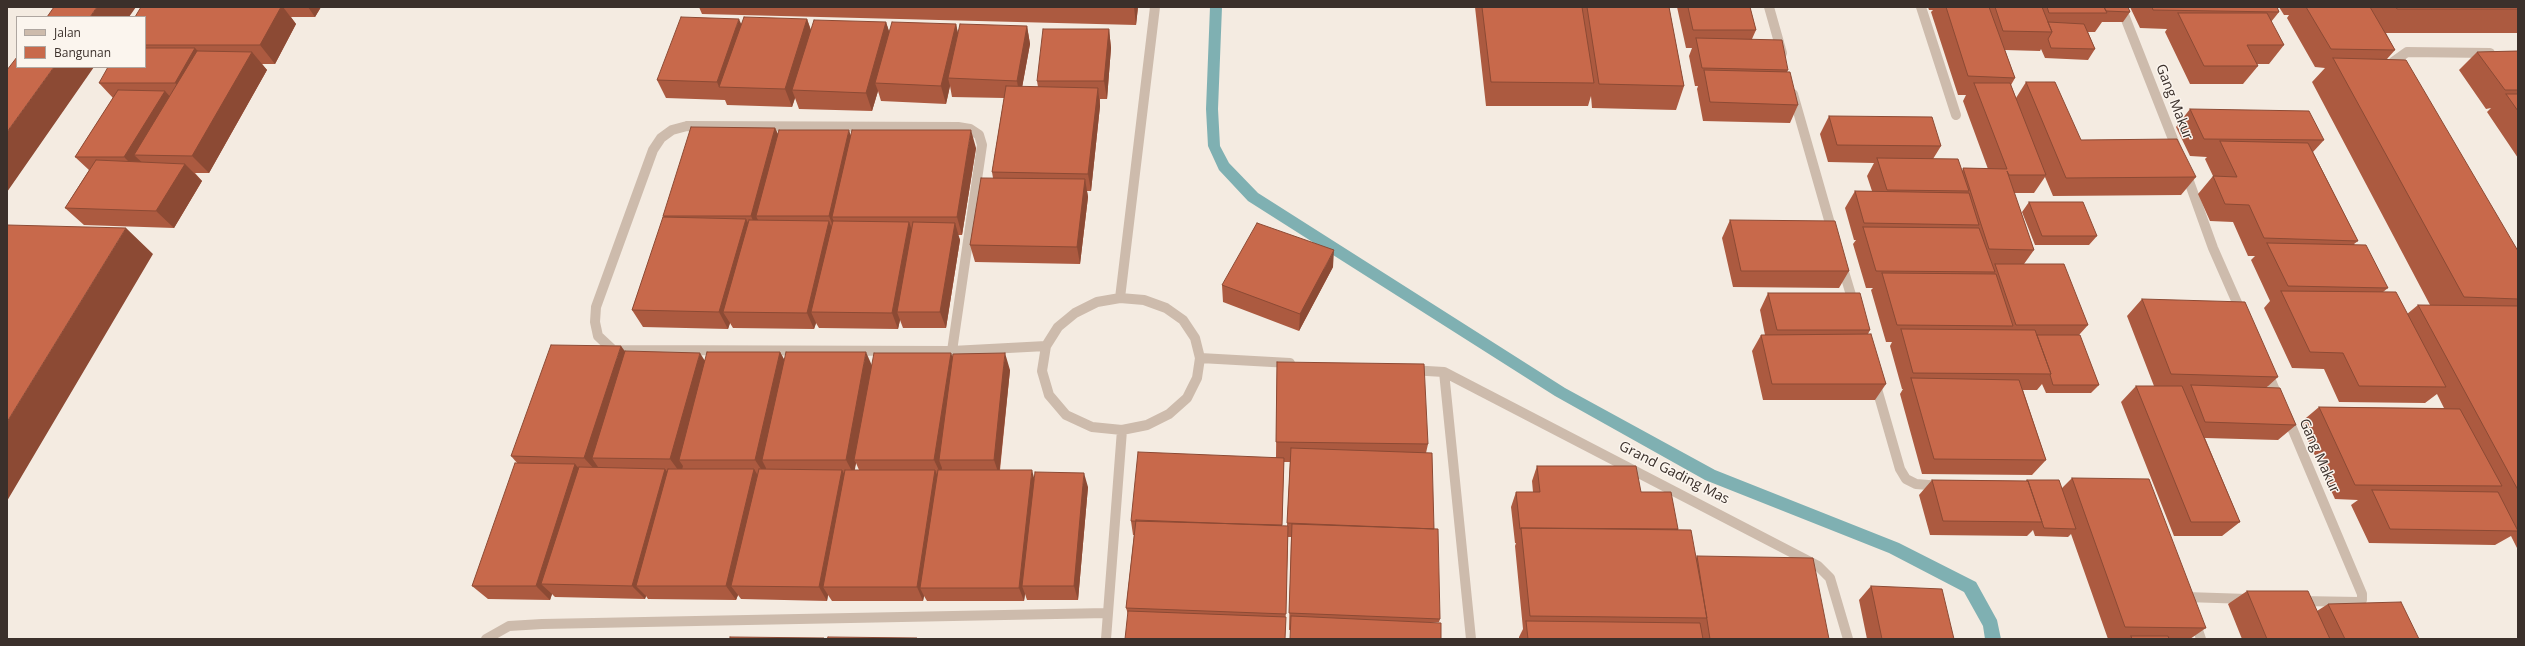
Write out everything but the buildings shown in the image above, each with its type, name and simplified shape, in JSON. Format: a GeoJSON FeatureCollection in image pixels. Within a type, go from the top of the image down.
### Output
{"type":"FeatureCollection","features":[{"type":"Feature","properties":{"kind":"street"},"geometry":{"type":"LineString","coordinates":[[1120,298],[1155,7]]}},
{"type":"Feature","properties":{"kind":"street"},"geometry":{"type":"LineString","coordinates":[[1769,7],[1784,60]]}},
{"type":"Feature","properties":{"kind":"street"},"geometry":{"type":"LineString","coordinates":[[1921,7],[1956,115]]}},
{"type":"Feature","properties":{"kind":"street","name":"Gang Makur"},"geometry":{"type":"LineString","coordinates":[[2121,7],[2150,76],[2213,248],[2248,327]]}},
{"type":"Feature","properties":{"kind":"street"},"geometry":{"type":"LineString","coordinates":[[2394,78],[2393,62],[2407,52],[2502,54]]}},
{"type":"Feature","properties":{"kind":"street"},"geometry":{"type":"LineString","coordinates":[[1790,83],[1836,242]]}},
{"type":"Feature","properties":{"kind":"street"},"geometry":{"type":"LineString","coordinates":[[952,351],[982,145],[979,135],[970,129],[958,127],[687,126],[672,130],[660,138],[653,150],[596,307],[595,322],[598,336],[613,350],[952,351],[1046,346]]}},
{"type":"Feature","properties":{"kind":"street"},"geometry":{"type":"LineString","coordinates":[[1840,257],[1857,317]]}},
{"type":"Feature","properties":{"kind":"street"},"geometry":{"type":"LineString","coordinates":[[1120,298],[1144,300],[1166,308],[1178,316],[1195,338],[1200,358],[1197,378],[1187,398],[1169,414],[1147,426],[1122,430],[1092,427],[1066,415],[1049,395],[1042,371],[1046,346],[1058,327],[1075,313],[1097,302],[1120,298]]}},
{"type":"Feature","properties":{"kind":"street"},"geometry":{"type":"LineString","coordinates":[[1200,358],[1302,364]]}},
{"type":"Feature","properties":{"kind":"street","name":"Gang Makur"},"geometry":{"type":"LineString","coordinates":[[2264,363],[2362,594],[2362,600],[2359,602],[2289,600]]}},
{"type":"Feature","properties":{"kind":"street","name":"Grand Gading Mas"},"geometry":{"type":"LineString","coordinates":[[1397,369],[1444,372],[1818,566],[1830,578],[1848,639]]}},
{"type":"Feature","properties":{"kind":"street"},"geometry":{"type":"LineString","coordinates":[[1872,370],[1900,469],[1906,479],[1916,484],[1955,486]]}},
{"type":"Feature","properties":{"kind":"street"},"geometry":{"type":"LineString","coordinates":[[1444,372],[1470,639]]}},
{"type":"Feature","properties":{"kind":"street"},"geometry":{"type":"LineString","coordinates":[[1106,639],[1122,430]]}},
{"type":"Feature","properties":{"kind":"street"},"geometry":{"type":"LineString","coordinates":[[2201,639],[2184,594],[2257,599]]}},
{"type":"Feature","properties":{"kind":"street"},"geometry":{"type":"LineString","coordinates":[[486,639],[509,626],[542,624],[1107,613]]}},
{"type":"Feature","properties":{"kind":"waterway"},"geometry":{"type":"LineString","coordinates":[[1216,7],[1212,109],[1214,146],[1224,166],[1253,197],[1560,392],[1710,475],[1894,548],[1970,587],[1991,625],[1993,639]]}}]}
